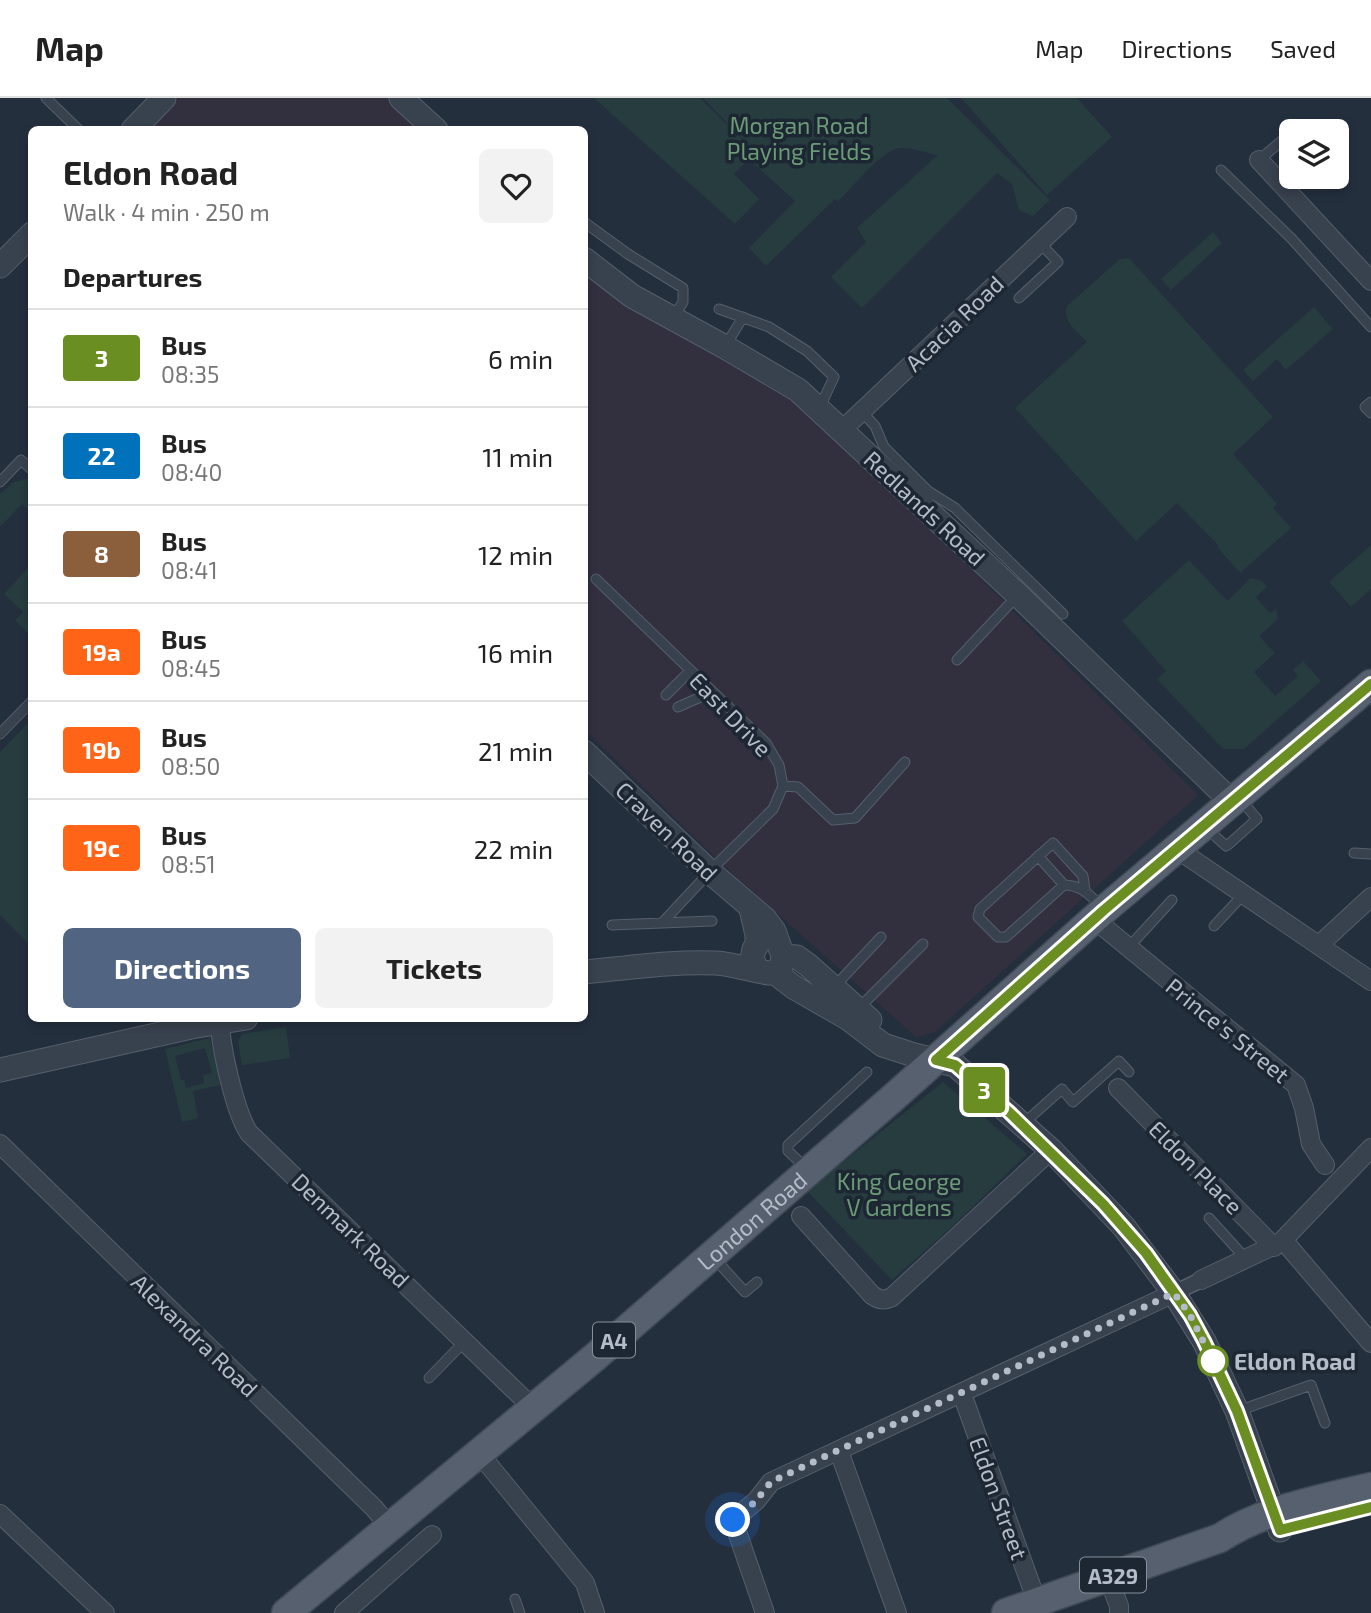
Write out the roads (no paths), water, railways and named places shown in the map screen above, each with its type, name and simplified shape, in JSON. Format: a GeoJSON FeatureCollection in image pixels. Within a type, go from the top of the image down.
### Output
{"type":"FeatureCollection","features":[{"type":"Feature","properties":{"kind":"main road","name":"London Road"},"geometry":{"type":"LineString","coordinates":[[286,1613],[533,1408],[936,1060],[1095,907],[1177,849],[1371,684]]}},
{"type":"Feature","properties":{"kind":"main road","name":"A329"},"geometry":{"type":"LineString","coordinates":[[1006,1613],[1220,1538],[1243,1539],[1278,1521],[1371,1487]]}},
{"type":"Feature","properties":{"kind":"main road","name":"A329"},"geometry":{"type":"LineString","coordinates":[[1278,1521],[1371,1507]]}},
{"type":"Feature","properties":{"kind":"street"},"geometry":{"type":"LineString","coordinates":[[137,126],[164,98]]}},
{"type":"Feature","properties":{"kind":"street"},"geometry":{"type":"LineString","coordinates":[[401,98],[432,126]]}},
{"type":"Feature","properties":{"kind":"street"},"geometry":{"type":"LineString","coordinates":[[1259,160],[1371,281]]}},
{"type":"Feature","properties":{"kind":"street","name":"Acacia Road"},"geometry":{"type":"LineString","coordinates":[[842,430],[1067,217]]}},
{"type":"Feature","properties":{"kind":"street"},"geometry":{"type":"LineString","coordinates":[[0,266],[28,238]]}},
{"type":"Feature","properties":{"kind":"street","name":"Redlands Road"},"geometry":{"type":"LineString","coordinates":[[588,262],[632,296],[725,346],[798,390],[1235,799]]}},
{"type":"Feature","properties":{"kind":"street","name":"Craven Road"},"geometry":{"type":"LineString","coordinates":[[588,756],[710,872],[765,919],[774,931],[767,957]]}},
{"type":"Feature","properties":{"kind":"street"},"geometry":{"type":"LineString","coordinates":[[1177,849],[1371,981]]}},
{"type":"Feature","properties":{"kind":"street"},"geometry":{"type":"LineString","coordinates":[[1319,945],[1371,897]]}},
{"type":"Feature","properties":{"kind":"street","name":"Prince's Street"},"geometry":{"type":"LineString","coordinates":[[1095,907],[1128,948],[1296,1085],[1311,1144],[1325,1166]]}},
{"type":"Feature","properties":{"kind":"street"},"geometry":{"type":"LineString","coordinates":[[588,972],[767,957]]}},
{"type":"Feature","properties":{"kind":"street","name":"Craven Road"},"geometry":{"type":"LineString","coordinates":[[767,957],[797,957],[834,988],[853,1014],[883,1045],[936,1060]]}},
{"type":"Feature","properties":{"kind":"street","name":"Craven Road"},"geometry":{"type":"LineString","coordinates":[[767,957],[795,988],[853,1014]]}},
{"type":"Feature","properties":{"kind":"street"},"geometry":{"type":"LineString","coordinates":[[0,1070],[225,1022]]}},
{"type":"Feature","properties":{"kind":"street","name":"Denmark Road"},"geometry":{"type":"LineString","coordinates":[[220,1023],[234,1095],[242,1123],[249,1133],[533,1408]]}},
{"type":"Feature","properties":{"kind":"street"},"geometry":{"type":"LineString","coordinates":[[936,1060],[955,1065],[1051,1150],[1124,1227],[1174,1293],[1204,1341],[1237,1411],[1278,1521]]}},
{"type":"Feature","properties":{"kind":"street","name":"Eldon Place"},"geometry":{"type":"LineString","coordinates":[[1118,1088],[1279,1243],[1371,1343]]}},
{"type":"Feature","properties":{"kind":"street","name":"Alexandra Road"},"geometry":{"type":"LineString","coordinates":[[0,1144],[374,1508],[389,1526]]}},
{"type":"Feature","properties":{"kind":"street"},"geometry":{"type":"LineString","coordinates":[[782,1194],[872,1295],[881,1300],[892,1297],[1051,1150]]}},
{"type":"Feature","properties":{"kind":"street"},"geometry":{"type":"LineString","coordinates":[[765,1613],[733,1520],[755,1502],[771,1482],[1279,1243],[1369,1152]]}},
{"type":"Feature","properties":{"kind":"street","name":"Eldon Street"},"geometry":{"type":"LineString","coordinates":[[962,1394],[1037,1602]]}},
{"type":"Feature","properties":{"kind":"street"},"geometry":{"type":"LineString","coordinates":[[839,1451],[897,1613]]}},
{"type":"Feature","properties":{"kind":"street"},"geometry":{"type":"LineString","coordinates":[[479,1453],[585,1583],[595,1613]]}},
{"type":"Feature","properties":{"kind":"street"},"geometry":{"type":"LineString","coordinates":[[0,1514],[105,1613]]}},
{"type":"Feature","properties":{"kind":"street"},"geometry":{"type":"LineString","coordinates":[[344,1613],[432,1535]]}},
{"type":"Feature","properties":{"kind":"street"},"geometry":{"type":"LineString","coordinates":[[1108,1577],[1119,1613]]}},
{"type":"Feature","properties":{"kind":"lane"},"geometry":{"type":"LineString","coordinates":[[46,98],[75,126]]}},
{"type":"Feature","properties":{"kind":"lane"},"geometry":{"type":"LineString","coordinates":[[1259,160],[1279,143]]}},
{"type":"Feature","properties":{"kind":"lane"},"geometry":{"type":"LineString","coordinates":[[1221,170],[1291,238],[1371,327]]}},
{"type":"Feature","properties":{"kind":"lane"},"geometry":{"type":"LineString","coordinates":[[588,225],[628,254],[683,288],[683,302],[673,318]]}},
{"type":"Feature","properties":{"kind":"lane"},"geometry":{"type":"LineString","coordinates":[[1019,298],[1058,262],[1039,242]]}},
{"type":"Feature","properties":{"kind":"lane"},"geometry":{"type":"LineString","coordinates":[[719,309],[769,327],[807,351],[834,377],[819,408]]}},
{"type":"Feature","properties":{"kind":"lane"},"geometry":{"type":"LineString","coordinates":[[725,346],[743,317]]}},
{"type":"Feature","properties":{"kind":"lane"},"geometry":{"type":"LineString","coordinates":[[1371,402],[1365,407],[1371,413]]}},
{"type":"Feature","properties":{"kind":"lane"},"geometry":{"type":"LineString","coordinates":[[862,412],[875,426],[884,447],[928,491],[955,509],[1063,614]]}},
{"type":"Feature","properties":{"kind":"lane"},"geometry":{"type":"LineString","coordinates":[[0,482],[21,460],[28,466]]}},
{"type":"Feature","properties":{"kind":"lane","name":"East Drive"},"geometry":{"type":"LineString","coordinates":[[596,579],[766,743],[779,765],[783,786]]}},
{"type":"Feature","properties":{"kind":"lane"},"geometry":{"type":"LineString","coordinates":[[957,660],[1018,595]]}},
{"type":"Feature","properties":{"kind":"lane"},"geometry":{"type":"LineString","coordinates":[[666,695],[690,671]]}},
{"type":"Feature","properties":{"kind":"lane"},"geometry":{"type":"LineString","coordinates":[[678,707],[712,692]]}},
{"type":"Feature","properties":{"kind":"lane"},"geometry":{"type":"LineString","coordinates":[[0,734],[28,705]]}},
{"type":"Feature","properties":{"kind":"lane"},"geometry":{"type":"LineString","coordinates":[[662,923],[773,809],[783,786],[798,787],[833,820],[855,818],[905,762]]}},
{"type":"Feature","properties":{"kind":"lane"},"geometry":{"type":"LineString","coordinates":[[1064,885],[1006,937],[998,937],[978,917],[980,909],[1053,843],[1083,876],[1095,907]]}},
{"type":"Feature","properties":{"kind":"lane"},"geometry":{"type":"LineString","coordinates":[[1354,853],[1371,854]]}},
{"type":"Feature","properties":{"kind":"lane"},"geometry":{"type":"LineString","coordinates":[[1038,856],[1064,885],[1095,907]]}},
{"type":"Feature","properties":{"kind":"lane"},"geometry":{"type":"LineString","coordinates":[[1214,926],[1243,895]]}},
{"type":"Feature","properties":{"kind":"lane"},"geometry":{"type":"LineString","coordinates":[[1128,948],[1172,900]]}},
{"type":"Feature","properties":{"kind":"lane"},"geometry":{"type":"LineString","coordinates":[[612,925],[712,920]]}},
{"type":"Feature","properties":{"kind":"lane"},"geometry":{"type":"LineString","coordinates":[[834,988],[881,937]]}},
{"type":"Feature","properties":{"kind":"lane"},"geometry":{"type":"LineString","coordinates":[[853,1014],[923,944]]}},
{"type":"Feature","properties":{"kind":"lane"},"geometry":{"type":"LineString","coordinates":[[1023,1124],[1062,1089],[1073,1102],[1119,1061],[1129,1072]]}},
{"type":"Feature","properties":{"kind":"lane"},"geometry":{"type":"LineString","coordinates":[[808,1171],[789,1152],[788,1145],[867,1072]]}},
{"type":"Feature","properties":{"kind":"lane"},"geometry":{"type":"LineString","coordinates":[[1209,1218],[1247,1260]]}},
{"type":"Feature","properties":{"kind":"lane"},"geometry":{"type":"LineString","coordinates":[[711,1255],[745,1292],[757,1282]]}},
{"type":"Feature","properties":{"kind":"lane"},"geometry":{"type":"LineString","coordinates":[[429,1378],[465,1341]]}},
{"type":"Feature","properties":{"kind":"lane"},"geometry":{"type":"LineString","coordinates":[[1237,1411],[1311,1385],[1325,1423]]}},
{"type":"Feature","properties":{"kind":"lane"},"geometry":{"type":"LineString","coordinates":[[515,1599],[520,1613]]}},
{"type":"Feature","properties":{"kind":"place","name":"Eldon Road"},"geometry":{"type":"Point","coordinates":[1213,1361]}},
{"type":"Feature","properties":{"kind":"park label","name":"Morgan Road Playing Fields"},"geometry":{"type":"Point","coordinates":[799,138]}},
{"type":"Feature","properties":{"kind":"park label","name":"King George V Gardens"},"geometry":{"type":"Point","coordinates":[899,1194]}}]}
